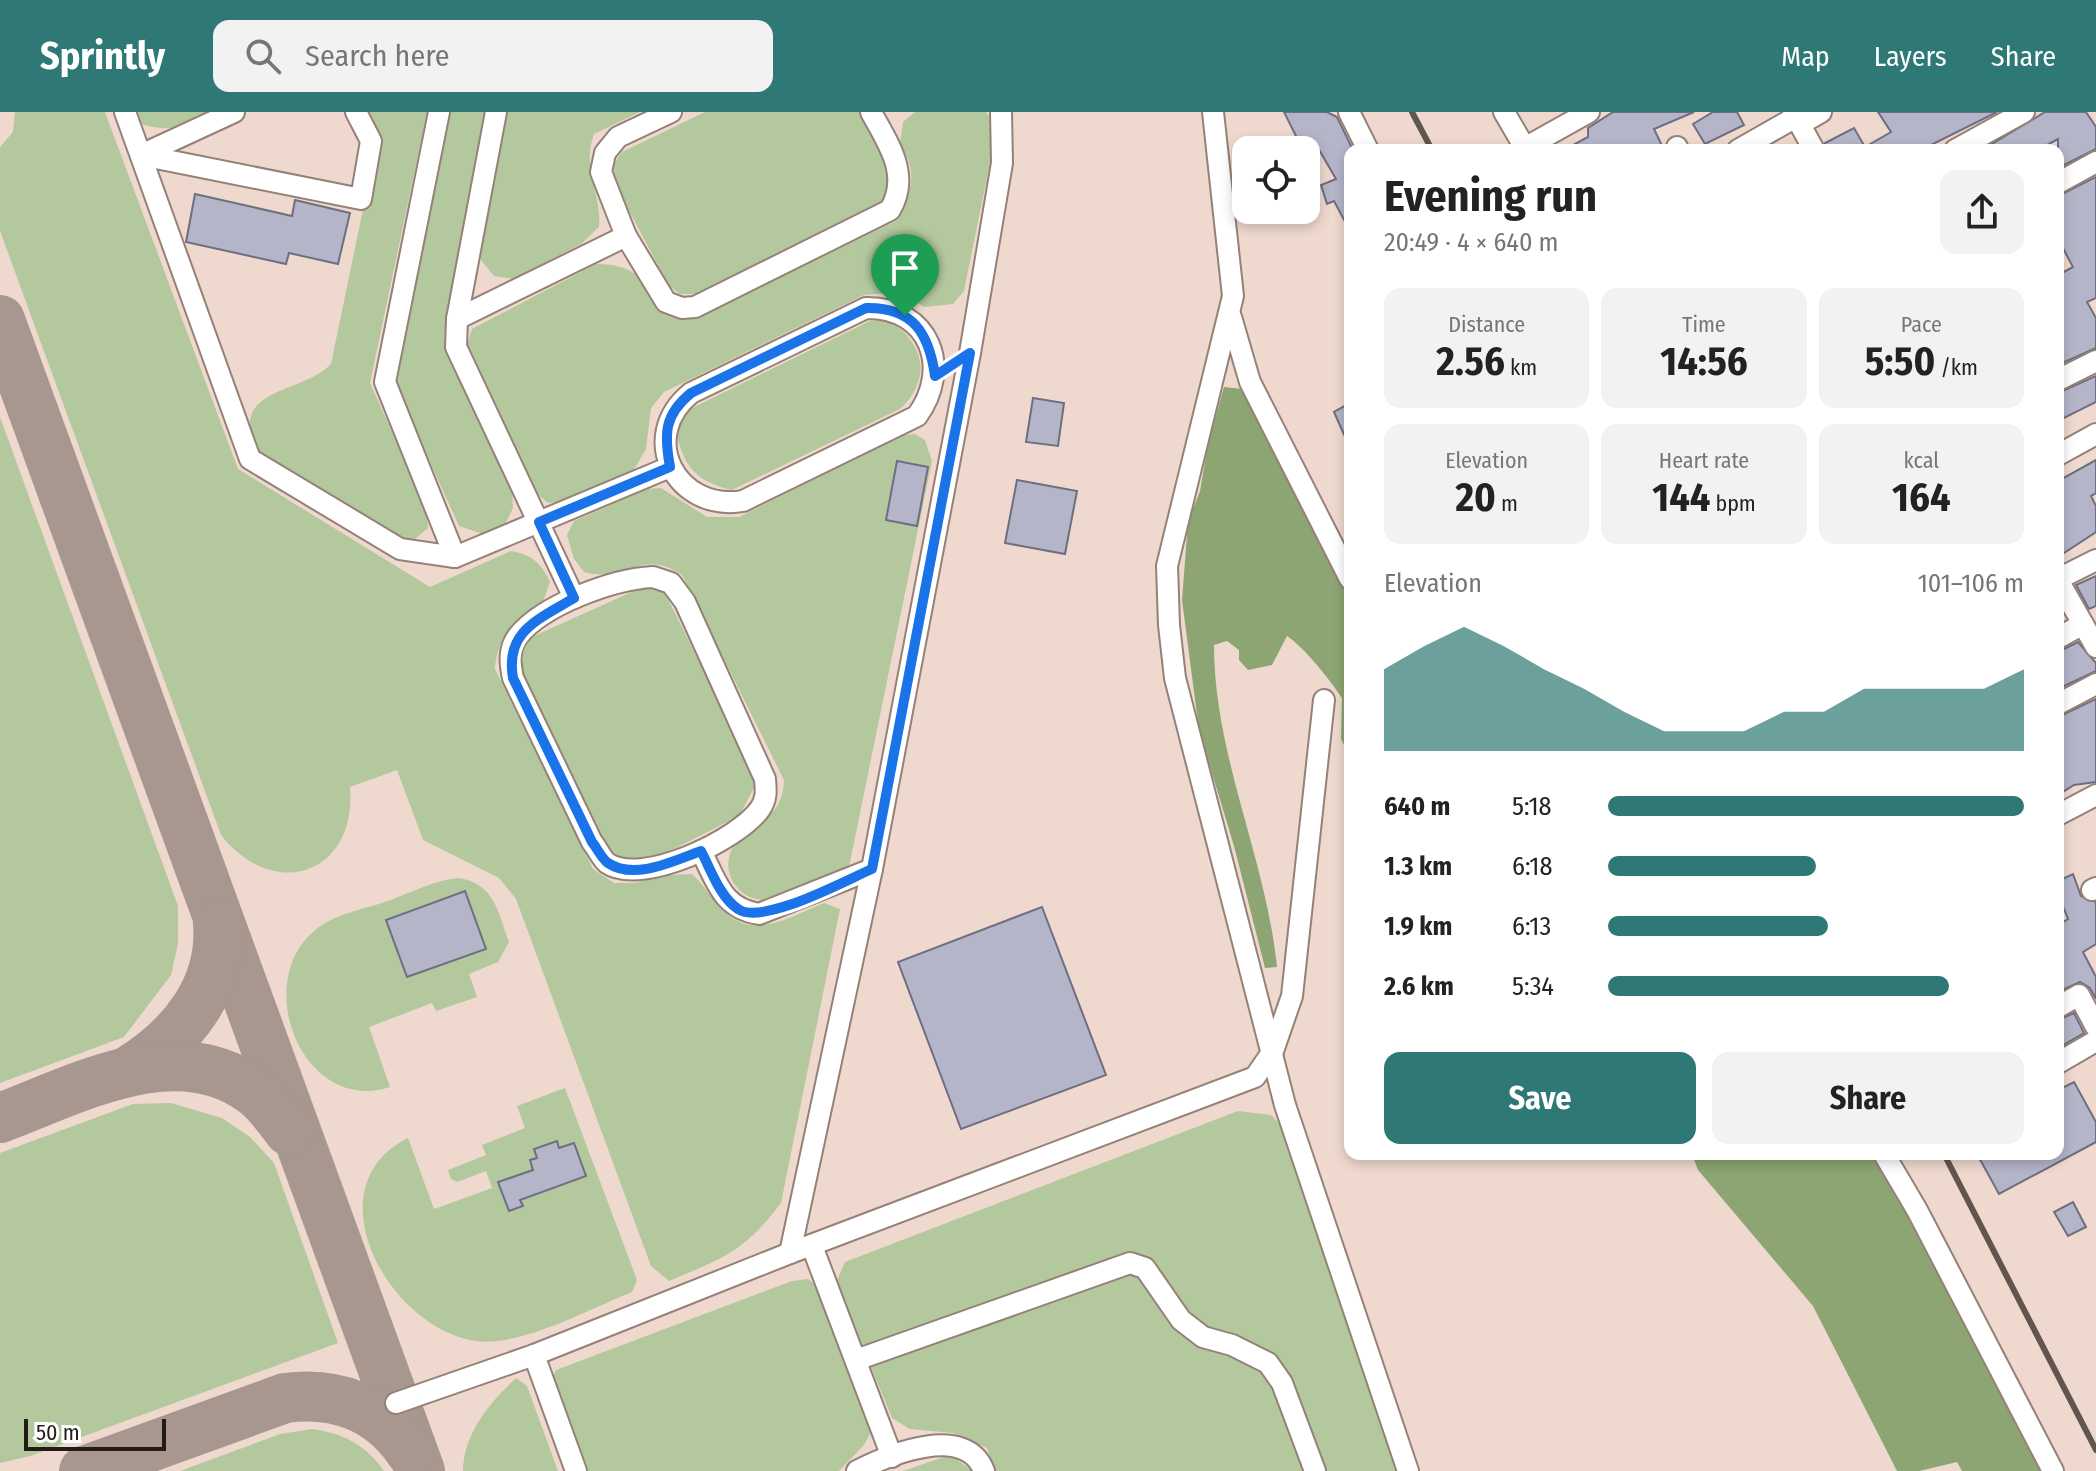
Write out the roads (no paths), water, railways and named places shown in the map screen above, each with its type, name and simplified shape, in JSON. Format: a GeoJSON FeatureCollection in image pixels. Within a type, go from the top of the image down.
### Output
{"type":"FeatureCollection","features":[{"type":"Feature","properties":{"kind":"street"},"geometry":{"type":"LineString","coordinates":[[125,112],[250,459],[400,549],[455,557],[670,467]]}},
{"type":"Feature","properties":{"kind":"street"},"geometry":{"type":"LineString","coordinates":[[141,155],[234,112]]}},
{"type":"Feature","properties":{"kind":"street"},"geometry":{"type":"LineString","coordinates":[[141,155],[361,199],[371,141],[356,112]]}},
{"type":"Feature","properties":{"kind":"street"},"geometry":{"type":"LineString","coordinates":[[439,112],[385,382],[455,557]]}},
{"type":"Feature","properties":{"kind":"street"},"geometry":{"type":"LineString","coordinates":[[496,112],[457,319],[456,347],[574,598]]}},
{"type":"Feature","properties":{"kind":"street"},"geometry":{"type":"LineString","coordinates":[[671,112],[618,137],[605,153],[601,172],[626,236],[666,302],[682,308],[695,307],[890,210],[897,197],[897,162],[873,113]]}},
{"type":"Feature","properties":{"kind":"street"},"geometry":{"type":"LineString","coordinates":[[790,1253],[872,869],[970,353],[1002,163],[1001,112]]}},
{"type":"Feature","properties":{"kind":"street"},"geometry":{"type":"LineString","coordinates":[[1213,112],[1233,296],[1231,317],[1250,382],[1344,567]]}},
{"type":"Feature","properties":{"kind":"street"},"geometry":{"type":"LineString","coordinates":[[1349,112],[1365,144]]}},
{"type":"Feature","properties":{"kind":"street"},"geometry":{"type":"LineString","coordinates":[[1504,112],[1520,144]]}},
{"type":"Feature","properties":{"kind":"street"},"geometry":{"type":"LineString","coordinates":[[1532,144],[1589,112]]}},
{"type":"Feature","properties":{"kind":"street"},"geometry":{"type":"LineString","coordinates":[[1749,144],[1796,118],[1821,112]]}},
{"type":"Feature","properties":{"kind":"street"},"geometry":{"type":"LineString","coordinates":[[1966,144],[2024,112]]}},
{"type":"Feature","properties":{"kind":"street"},"geometry":{"type":"LineString","coordinates":[[1796,118],[1811,144]]}},
{"type":"Feature","properties":{"kind":"street"},"geometry":{"type":"LineString","coordinates":[[2064,180],[2096,162]]}},
{"type":"Feature","properties":{"kind":"street"},"geometry":{"type":"LineString","coordinates":[[457,319],[626,236]]}},
{"type":"Feature","properties":{"kind":"street"},"geometry":{"type":"LineString","coordinates":[[866,308],[887,308],[905,316],[920,330],[931,347],[935,376],[930,397],[917,416],[743,501],[724,504],[706,498],[687,489],[670,467],[668,423],[675,406],[691,393],[866,308]]}},
{"type":"Feature","properties":{"kind":"street"},"geometry":{"type":"LineString","coordinates":[[1231,317],[1220,336],[1167,566],[1175,678],[1285,1105],[1408,1471]]}},
{"type":"Feature","properties":{"kind":"street"},"geometry":{"type":"LineString","coordinates":[[935,376],[970,353]]}},
{"type":"Feature","properties":{"kind":"street"},"geometry":{"type":"LineString","coordinates":[[2064,377],[2096,361]]}},
{"type":"Feature","properties":{"kind":"street"},"geometry":{"type":"LineString","coordinates":[[2064,452],[2096,434]]}},
{"type":"Feature","properties":{"kind":"street"},"geometry":{"type":"LineString","coordinates":[[2064,577],[2096,560]]}},
{"type":"Feature","properties":{"kind":"street"},"geometry":{"type":"LineString","coordinates":[[653,577],[671,583],[685,602],[765,779],[766,798],[759,811],[701,851],[653,868],[630,869],[607,863],[592,842],[513,678],[509,656],[517,637],[574,598],[629,578],[653,577]]}},
{"type":"Feature","properties":{"kind":"street"},"geometry":{"type":"LineString","coordinates":[[2064,591],[2096,647]]}},
{"type":"Feature","properties":{"kind":"street"},"geometry":{"type":"LineString","coordinates":[[2064,635],[2083,624]]}},
{"type":"Feature","properties":{"kind":"street"},"geometry":{"type":"LineString","coordinates":[[2064,701],[2096,684]]}},
{"type":"Feature","properties":{"kind":"street"},"geometry":{"type":"LineString","coordinates":[[396,1403],[534,1355],[790,1253],[1255,1077],[1273,1051],[1292,996],[1324,700]]}},
{"type":"Feature","properties":{"kind":"street"},"geometry":{"type":"LineString","coordinates":[[2064,812],[2096,795]]}},
{"type":"Feature","properties":{"kind":"street"},"geometry":{"type":"LineString","coordinates":[[701,851],[724,895],[739,911],[759,914],[872,869]]}},
{"type":"Feature","properties":{"kind":"street"},"geometry":{"type":"LineString","coordinates":[[2064,1004],[2079,995],[2096,1027]]}},
{"type":"Feature","properties":{"kind":"street"},"geometry":{"type":"LineString","coordinates":[[2064,1060],[2096,1041]]}},
{"type":"Feature","properties":{"kind":"street"},"geometry":{"type":"LineString","coordinates":[[1888,1160],[1917,1210],[2053,1471]]}},
{"type":"Feature","properties":{"kind":"street"},"geometry":{"type":"LineString","coordinates":[[812,1246],[892,1457]]}},
{"type":"Feature","properties":{"kind":"street"},"geometry":{"type":"LineString","coordinates":[[856,1360],[1130,1263],[1145,1268],[1181,1320],[1203,1337],[1232,1345],[1268,1363],[1282,1383],[1315,1471]]}},
{"type":"Feature","properties":{"kind":"street"},"geometry":{"type":"LineString","coordinates":[[534,1355],[576,1471]]}},
{"type":"Feature","properties":{"kind":"street"},"geometry":{"type":"LineString","coordinates":[[857,1471],[892,1457],[941,1445],[964,1448],[980,1459],[984,1471]]}},
{"type":"Feature","properties":{"kind":"railway"},"geometry":{"type":"LineString","coordinates":[[1412,112],[1429,144]]}},
{"type":"Feature","properties":{"kind":"railway"},"geometry":{"type":"LineString","coordinates":[[1947,1160],[2096,1450]]}}]}
